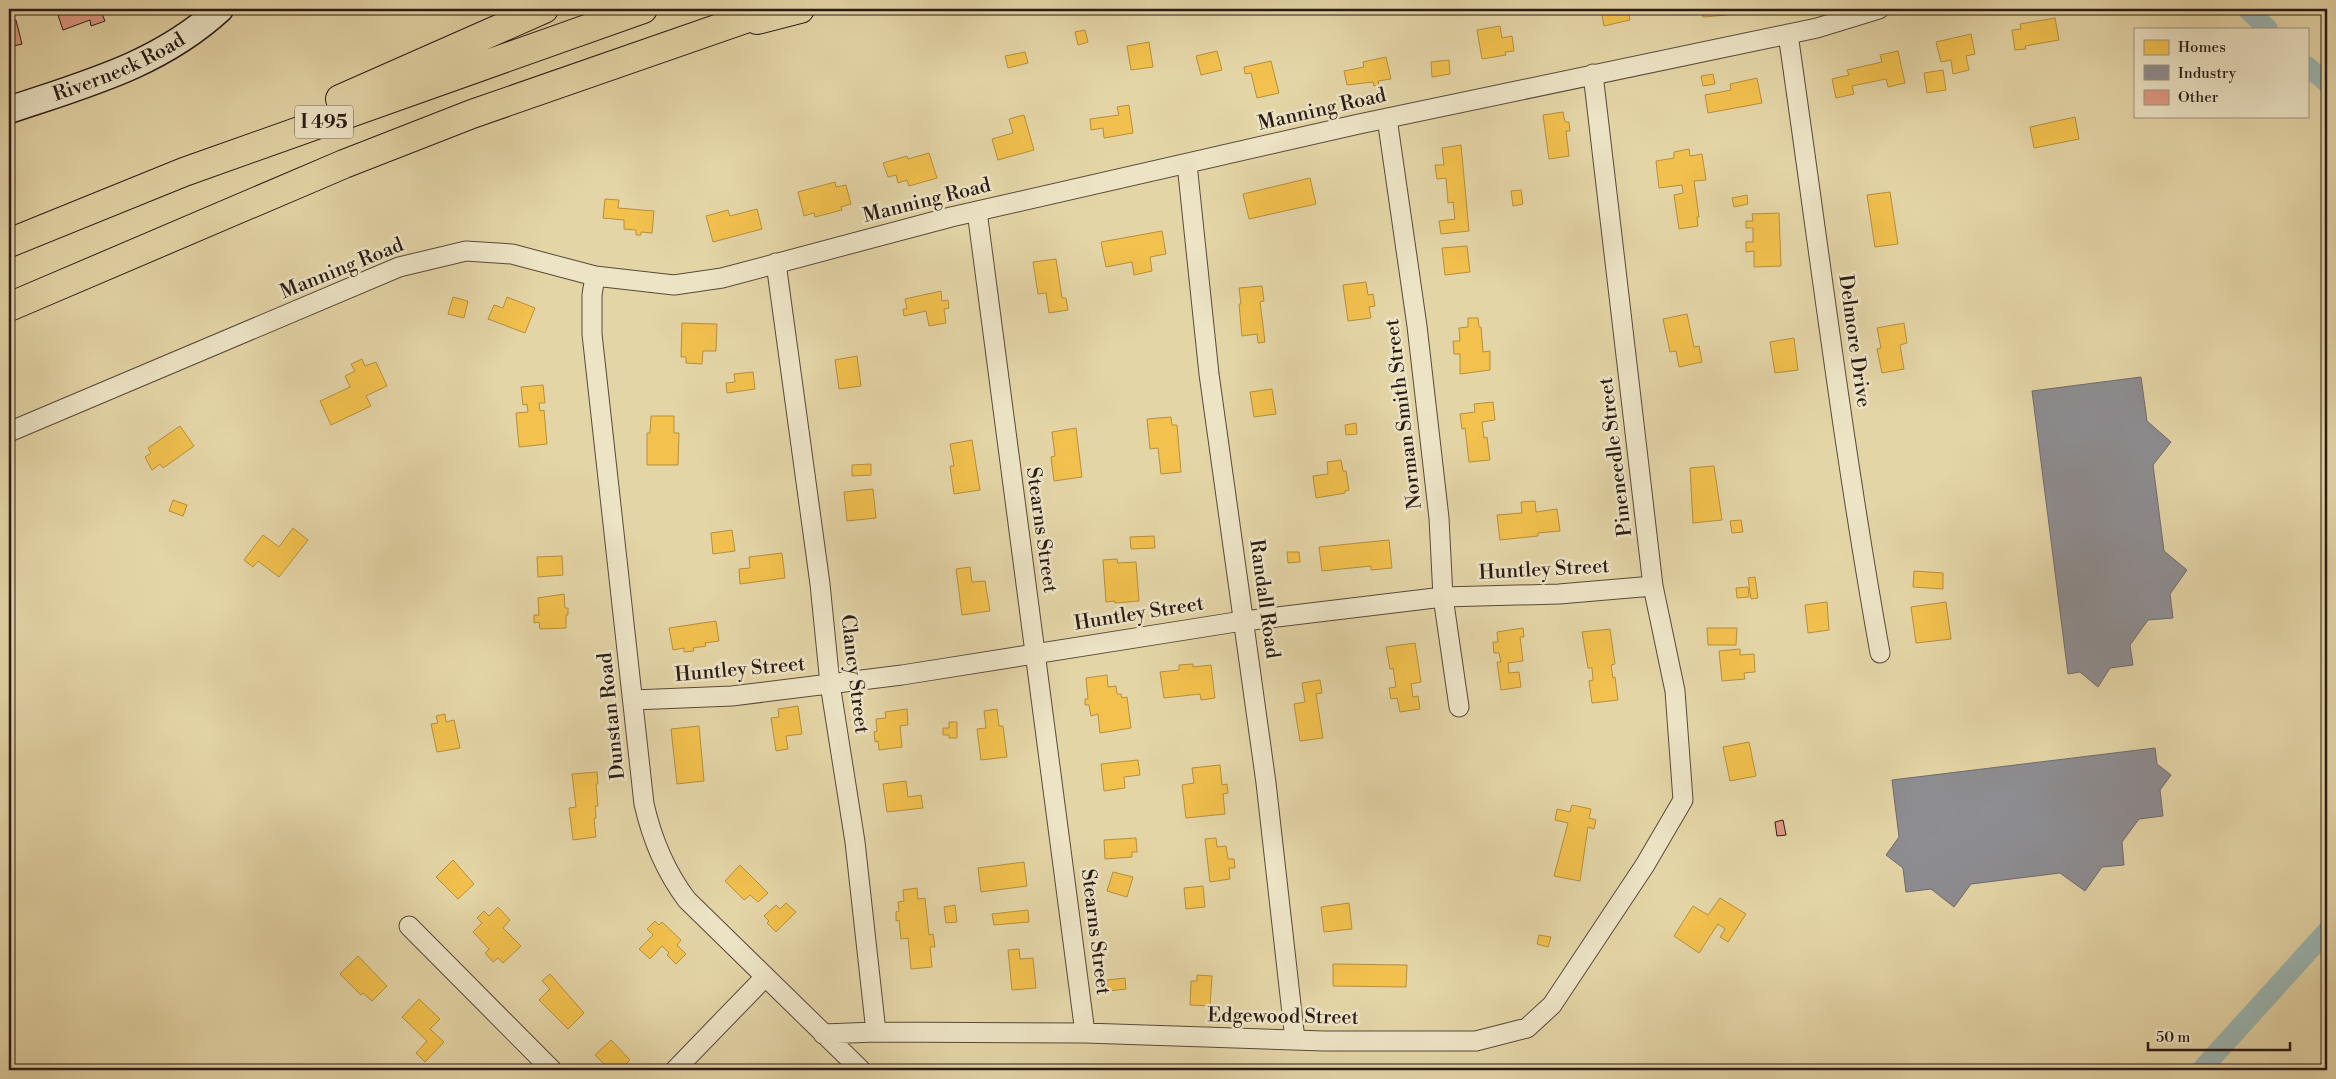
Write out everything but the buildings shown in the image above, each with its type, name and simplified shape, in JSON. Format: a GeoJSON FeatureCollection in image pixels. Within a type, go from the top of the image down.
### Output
{"type":"FeatureCollection","features":[{"type":"Feature","properties":{"kind":"highway"},"geometry":{"type":"LineString","coordinates":[[58,222],[544,9]]}},
{"type":"Feature","properties":{"kind":"highway","name":"I 495"},"geometry":{"type":"LineString","coordinates":[[9,243],[222,158],[642,9]]}},
{"type":"Feature","properties":{"kind":"highway","name":"I 495"},"geometry":{"type":"LineString","coordinates":[[9,307],[344,164],[472,114],[688,37],[774,9]]}},
{"type":"Feature","properties":{"kind":"highway"},"geometry":{"type":"LineString","coordinates":[[688,37],[800,9]]}},
{"type":"Feature","properties":{"kind":"main road","name":"Riverneck Road"},"geometry":{"type":"LineString","coordinates":[[9,110],[149,59],[178,42],[220,9]]}},
{"type":"Feature","properties":{"kind":"street","name":"Manning Road"},"geometry":{"type":"LineString","coordinates":[[9,432],[399,267],[466,252],[512,254],[595,276],[674,285],[722,278],[977,211],[1387,118],[1817,28],[1879,9]]}},
{"type":"Feature","properties":{"kind":"street","name":"Delmore Drive"},"geometry":{"type":"LineString","coordinates":[[1788,34],[1837,390],[1862,554],[1880,653]]}},
{"type":"Feature","properties":{"kind":"street","name":"Pineneedle Street"},"geometry":{"type":"LineString","coordinates":[[1592,74],[1653,586],[1675,691],[1682,800],[1650,856]]}},
{"type":"Feature","properties":{"kind":"street","name":"Norman Smith Street"},"geometry":{"type":"LineString","coordinates":[[1387,118],[1417,326],[1439,518],[1443,596],[1459,707]]}},
{"type":"Feature","properties":{"kind":"street","name":"Randall Road"},"geometry":{"type":"LineString","coordinates":[[1187,164],[1209,374],[1266,783],[1295,1040]]}},
{"type":"Feature","properties":{"kind":"street","name":"Stearns Street"},"geometry":{"type":"LineString","coordinates":[[977,211],[1085,1033]]}},
{"type":"Feature","properties":{"kind":"street","name":"Clancy Street"},"geometry":{"type":"LineString","coordinates":[[776,263],[820,584],[830,684],[855,842],[876,1032]]}},
{"type":"Feature","properties":{"kind":"street","name":"Dunstan Road"},"geometry":{"type":"LineString","coordinates":[[595,276],[592,295],[592,334],[644,804],[650,828],[674,883],[699,914],[861,1070]]}},
{"type":"Feature","properties":{"kind":"street","name":"Huntley Street"},"geometry":{"type":"LineString","coordinates":[[633,700],[724,696],[910,674],[1244,621],[1443,596],[1559,594],[1653,586]]}},
{"type":"Feature","properties":{"kind":"street","name":"Edgewood Street"},"geometry":{"type":"LineString","coordinates":[[823,1034],[876,1032],[1085,1033],[1295,1040],[1476,1041],[1527,1028],[1552,1005],[1650,856]]}},
{"type":"Feature","properties":{"kind":"street"},"geometry":{"type":"LineString","coordinates":[[409,926],[552,1070]]}},
{"type":"Feature","properties":{"kind":"street"},"geometry":{"type":"LineString","coordinates":[[675,1070],[765,977]]}},
{"type":"Feature","properties":{"kind":"waterway"},"geometry":{"type":"LineString","coordinates":[[2247,9],[2267,28]]}},
{"type":"Feature","properties":{"kind":"waterway"},"geometry":{"type":"LineString","coordinates":[[2308,67],[2327,83]]}},
{"type":"Feature","properties":{"kind":"waterway"},"geometry":{"type":"LineString","coordinates":[[2201,1070],[2327,931]]}}]}
